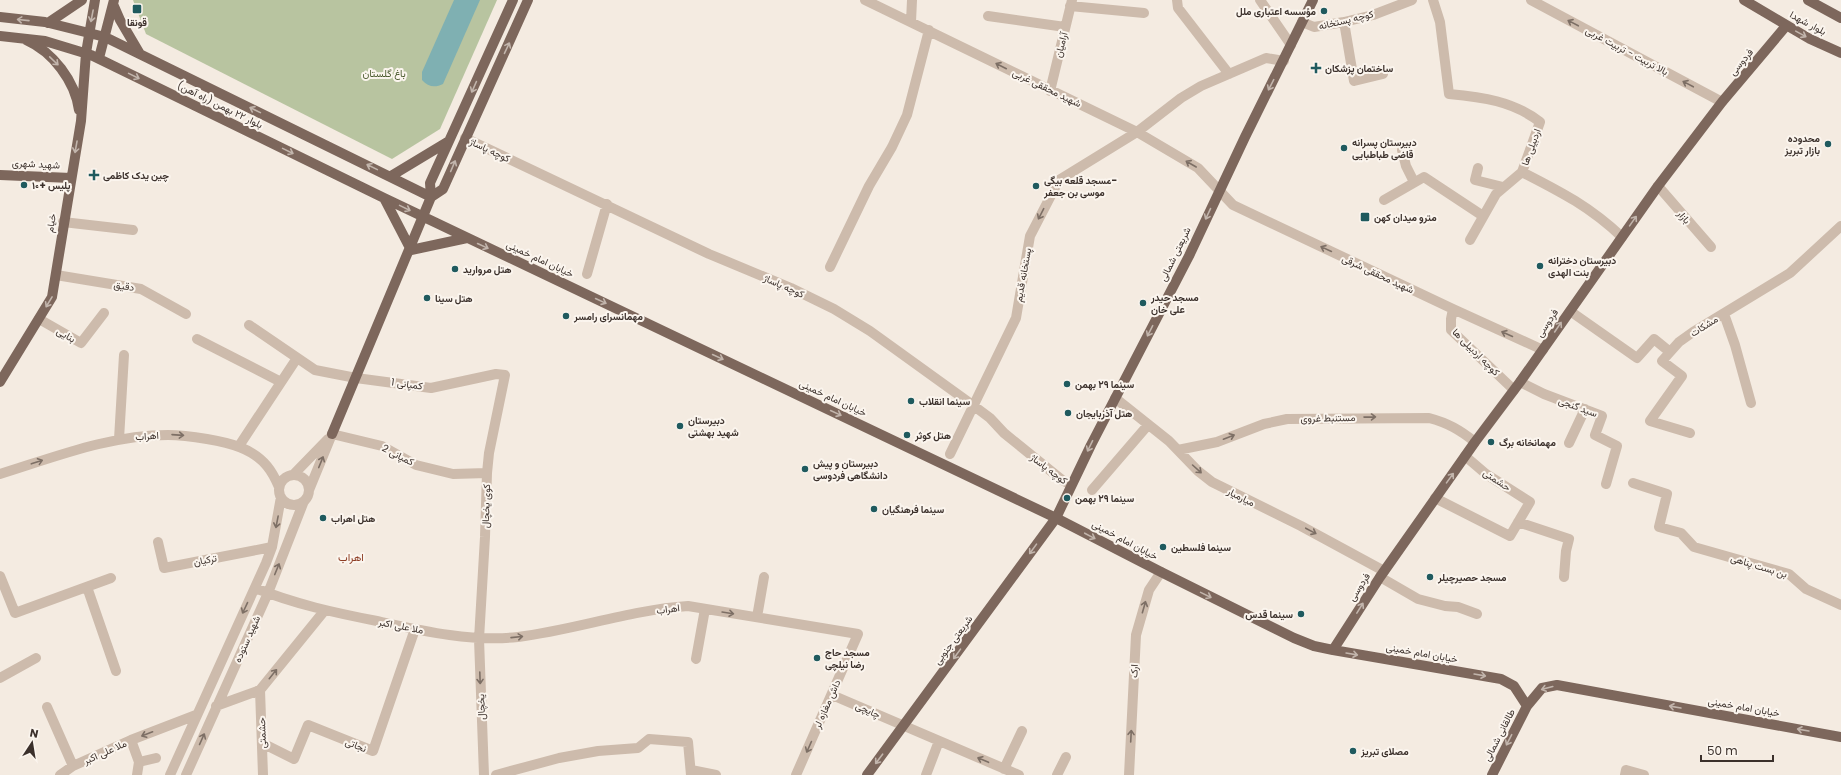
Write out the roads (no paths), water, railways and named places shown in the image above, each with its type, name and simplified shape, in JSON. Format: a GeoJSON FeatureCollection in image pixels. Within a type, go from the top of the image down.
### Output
{"type":"FeatureCollection","features":[{"type":"Feature","properties":{"kind":"main road"},"geometry":{"type":"LineString","coordinates":[[48,23],[82,0]]}},
{"type":"Feature","properties":{"kind":"main road","name":"خیام"},"geometry":{"type":"LineString","coordinates":[[0,382],[52,297],[63,222],[81,121],[86,53],[95,0]]}},
{"type":"Feature","properties":{"kind":"main road"},"geometry":{"type":"LineString","coordinates":[[332,434],[411,250],[431,197],[430,183],[513,0]]}},
{"type":"Feature","properties":{"kind":"main road"},"geometry":{"type":"LineString","coordinates":[[431,197],[443,189],[528,0]]}},
{"type":"Feature","properties":{"kind":"main road","name":"شریعتی شمالی"},"geometry":{"type":"LineString","coordinates":[[1056,518],[1115,398],[1189,256],[1219,191],[1313,0]]}},
{"type":"Feature","properties":{"kind":"main road","name":"بلوار شهدا"},"geometry":{"type":"LineString","coordinates":[[1744,0],[1786,26],[1841,53]]}},
{"type":"Feature","properties":{"kind":"main road","name":"بلوار شهدا"},"geometry":{"type":"LineString","coordinates":[[1808,0],[1841,18]]}},
{"type":"Feature","properties":{"kind":"main road"},"geometry":{"type":"LineString","coordinates":[[99,58],[114,2]]}},
{"type":"Feature","properties":{"kind":"main road"},"geometry":{"type":"LineString","coordinates":[[114,2],[124,26],[140,54]]}},
{"type":"Feature","properties":{"kind":"main road"},"geometry":{"type":"LineString","coordinates":[[0,17],[48,23],[89,32]]}},
{"type":"Feature","properties":{"kind":"main road","name":"فردوسی"},"geometry":{"type":"LineString","coordinates":[[1333,650],[1382,574],[1435,498],[1543,350],[1658,186],[1722,102],[1786,26]]}},
{"type":"Feature","properties":{"kind":"main road","name":"بلوار ۲۲ بهمن (راه آهن)"},"geometry":{"type":"LineString","coordinates":[[89,32],[105,36],[431,197]]}},
{"type":"Feature","properties":{"kind":"main road","name":"بلوار ۲۲ بهمن (راه آهن)"},"geometry":{"type":"LineString","coordinates":[[0,36],[45,40],[99,58],[423,217]]}},
{"type":"Feature","properties":{"kind":"main road"},"geometry":{"type":"LineString","coordinates":[[22,38],[41,50],[62,69],[68,77],[79,104],[81,121]]}},
{"type":"Feature","properties":{"kind":"main road"},"geometry":{"type":"LineString","coordinates":[[391,176],[449,141]]}},
{"type":"Feature","properties":{"kind":"main road","name":"شهید شهری"},"geometry":{"type":"LineString","coordinates":[[0,175],[71,178]]}},
{"type":"Feature","properties":{"kind":"main road"},"geometry":{"type":"LineString","coordinates":[[384,198],[411,250]]}},
{"type":"Feature","properties":{"kind":"main road","name":"خیابان امام خمینی"},"geometry":{"type":"LineString","coordinates":[[423,217],[1056,518],[1294,638],[1314,646],[1501,679],[1514,686],[1527,706],[1542,688],[1557,686],[1841,737]]}},
{"type":"Feature","properties":{"kind":"main road"},"geometry":{"type":"LineString","coordinates":[[411,250],[467,238]]}},
{"type":"Feature","properties":{"kind":"main road","name":"شریعتی جنوبی"},"geometry":{"type":"LineString","coordinates":[[867,775],[1056,518]]}},
{"type":"Feature","properties":{"kind":"main road","name":"طالقانی شمالی"},"geometry":{"type":"LineString","coordinates":[[1492,775],[1527,706]]}},
{"type":"Feature","properties":{"kind":"street","name":"شهید محققی غربی"},"geometry":{"type":"LineString","coordinates":[[865,0],[975,52],[1137,132],[1198,168],[1219,191]]}},
{"type":"Feature","properties":{"kind":"street"},"geometry":{"type":"LineString","coordinates":[[911,22],[912,0]]}},
{"type":"Feature","properties":{"kind":"street"},"geometry":{"type":"LineString","coordinates":[[1177,0],[1178,8],[1229,74]]}},
{"type":"Feature","properties":{"kind":"street"},"geometry":{"type":"LineString","coordinates":[[1260,0],[1291,46]]}},
{"type":"Feature","properties":{"kind":"street","name":"کوچه پستخانه"},"geometry":{"type":"LineString","coordinates":[[1302,22],[1314,27],[1344,22],[1373,14],[1412,0]]}},
{"type":"Feature","properties":{"kind":"street","name":"اردبیلی ها"},"geometry":{"type":"LineString","coordinates":[[1433,0],[1442,36],[1449,94],[1489,99],[1506,103],[1526,112],[1540,122],[1522,172],[1575,200],[1598,215],[1622,236]]}},
{"type":"Feature","properties":{"kind":"street","name":"بالا تربیت - تربیت غربی"},"geometry":{"type":"LineString","coordinates":[[1531,0],[1722,102]]}},
{"type":"Feature","properties":{"kind":"street"},"geometry":{"type":"LineString","coordinates":[[1071,3],[1144,12]]}},
{"type":"Feature","properties":{"kind":"street","name":"آرامیان"},"geometry":{"type":"LineString","coordinates":[[1050,90],[1071,3]]}},
{"type":"Feature","properties":{"kind":"street"},"geometry":{"type":"LineString","coordinates":[[988,16],[1065,27]]}},
{"type":"Feature","properties":{"kind":"street"},"geometry":{"type":"LineString","coordinates":[[1344,22],[1354,81],[1383,74]]}},
{"type":"Feature","properties":{"kind":"street"},"geometry":{"type":"LineString","coordinates":[[830,266],[869,186],[892,147],[907,115],[929,30]]}},
{"type":"Feature","properties":{"kind":"street","name":"پستخانه قدیم"},"geometry":{"type":"LineString","coordinates":[[950,454],[1016,318],[1030,236],[1059,180],[1137,132],[1181,98],[1201,86],[1266,58],[1284,61]]}},
{"type":"Feature","properties":{"kind":"street","name":"کوچه پاساژ"},"geometry":{"type":"LineString","coordinates":[[465,138],[607,204],[709,254],[791,288],[834,308],[870,331],[990,418],[1004,433],[1071,486]]}},
{"type":"Feature","properties":{"kind":"street"},"geometry":{"type":"LineString","coordinates":[[1402,150],[1406,166],[1414,182]]}},
{"type":"Feature","properties":{"kind":"street"},"geometry":{"type":"LineString","coordinates":[[1478,168],[1475,180],[1502,187]]}},
{"type":"Feature","properties":{"kind":"street"},"geometry":{"type":"LineString","coordinates":[[1470,240],[1496,194],[1502,187],[1509,184],[1522,172]]}},
{"type":"Feature","properties":{"kind":"street"},"geometry":{"type":"LineString","coordinates":[[1384,200],[1424,176],[1483,216]]}},
{"type":"Feature","properties":{"kind":"street","name":"بازار"},"geometry":{"type":"LineString","coordinates":[[1658,186],[1711,248]]}},
{"type":"Feature","properties":{"kind":"street","name":"شهید محققی شرقی"},"geometry":{"type":"LineString","coordinates":[[1219,191],[1233,206],[1543,350]]}},
{"type":"Feature","properties":{"kind":"street"},"geometry":{"type":"LineString","coordinates":[[587,274],[607,204]]}},
{"type":"Feature","properties":{"kind":"street"},"geometry":{"type":"LineString","coordinates":[[63,222],[133,230]]}},
{"type":"Feature","properties":{"kind":"street","name":"مشکات"},"geometry":{"type":"LineString","coordinates":[[1670,352],[1693,332],[1790,273],[1841,226]]}},
{"type":"Feature","properties":{"kind":"street","name":"دقیق"},"geometry":{"type":"LineString","coordinates":[[56,275],[141,289],[186,314]]}},
{"type":"Feature","properties":{"kind":"street","name":"کوچه اردبیلی ها"},"geometry":{"type":"LineString","coordinates":[[1453,309],[1451,330],[1517,386]]}},
{"type":"Feature","properties":{"kind":"street"},"geometry":{"type":"LineString","coordinates":[[1570,311],[1637,358],[1654,339],[1670,352],[1662,361],[1682,376],[1650,421],[1690,433]]}},
{"type":"Feature","properties":{"kind":"street","name":"بنایی"},"geometry":{"type":"LineString","coordinates":[[39,319],[81,343],[104,313]]}},
{"type":"Feature","properties":{"kind":"street"},"geometry":{"type":"LineString","coordinates":[[1724,314],[1752,403]]}},
{"type":"Feature","properties":{"kind":"street","name":"کمپانی 1"},"geometry":{"type":"LineString","coordinates":[[249,325],[315,370],[356,378],[431,388],[496,374],[505,375]]}},
{"type":"Feature","properties":{"kind":"street"},"geometry":{"type":"LineString","coordinates":[[197,339],[281,382]]}},
{"type":"Feature","properties":{"kind":"street"},"geometry":{"type":"LineString","coordinates":[[119,439],[124,355]]}},
{"type":"Feature","properties":{"kind":"street"},"geometry":{"type":"LineString","coordinates":[[239,446],[297,358]]}},
{"type":"Feature","properties":{"kind":"street","name":"کوی یخچال"},"geometry":{"type":"LineString","coordinates":[[478,639],[489,453],[505,375]]}},
{"type":"Feature","properties":{"kind":"street","name":"سید گنجی"},"geometry":{"type":"LineString","coordinates":[[1517,386],[1544,394],[1602,416],[1595,435],[1617,446],[1606,484]]}},
{"type":"Feature","properties":{"kind":"street","name":"میارمیار"},"geometry":{"type":"LineString","coordinates":[[1115,398],[1178,450],[1198,471],[1212,482],[1300,526],[1382,574],[1418,599],[1445,606],[1458,607],[1477,614]]}},
{"type":"Feature","properties":{"kind":"street"},"geometry":{"type":"LineString","coordinates":[[1569,444],[1585,409]]}},
{"type":"Feature","properties":{"kind":"street","name":"مستنبط غروی"},"geometry":{"type":"LineString","coordinates":[[1178,450],[1217,442],[1276,421],[1312,418],[1429,418],[1445,422],[1458,429],[1475,442]]}},
{"type":"Feature","properties":{"kind":"street"},"geometry":{"type":"LineString","coordinates":[[1092,490],[1148,425]]}},
{"type":"Feature","properties":{"kind":"street"},"geometry":{"type":"LineString","coordinates":[[332,434],[304,501],[296,504],[288,503],[280,492],[284,478],[293,475],[332,434]]}},
{"type":"Feature","properties":{"kind":"street","name":"کمپانی 2"},"geometry":{"type":"LineString","coordinates":[[332,434],[382,446],[416,465],[453,474],[487,473]]}},
{"type":"Feature","properties":{"kind":"street","name":"اهراب"},"geometry":{"type":"LineString","coordinates":[[0,474],[66,452],[119,439],[168,435],[217,441],[239,446],[249,451],[267,466],[280,492]]}},
{"type":"Feature","properties":{"kind":"street","name":"حشمتی"},"geometry":{"type":"LineString","coordinates":[[1465,456],[1486,474],[1530,502],[1518,522]]}},
{"type":"Feature","properties":{"kind":"street"},"geometry":{"type":"LineString","coordinates":[[293,475],[303,477],[306,480],[309,490]]}},
{"type":"Feature","properties":{"kind":"street","name":"بن بست پناهی"},"geometry":{"type":"LineString","coordinates":[[1633,483],[1667,494],[1659,527],[1681,533],[1694,547],[1789,574],[1806,589],[1841,605]]}},
{"type":"Feature","properties":{"kind":"street","name":"شهید ستوده"},"geometry":{"type":"LineString","coordinates":[[170,775],[255,588],[272,547],[280,492]]}},
{"type":"Feature","properties":{"kind":"street"},"geometry":{"type":"LineString","coordinates":[[1435,498],[1510,536],[1518,522],[1569,539],[1566,551],[1564,577]]}},
{"type":"Feature","properties":{"kind":"street","name":"شهید ستوده"},"geometry":{"type":"LineString","coordinates":[[186,775],[268,593],[304,501]]}},
{"type":"Feature","properties":{"kind":"street","name":"ترکیان"},"geometry":{"type":"LineString","coordinates":[[158,542],[164,568],[272,547]]}},
{"type":"Feature","properties":{"kind":"street","name":"ارک"},"geometry":{"type":"LineString","coordinates":[[1129,775],[1136,635],[1149,590],[1161,572]]}},
{"type":"Feature","properties":{"kind":"street"},"geometry":{"type":"LineString","coordinates":[[0,576],[15,613],[112,578]]}},
{"type":"Feature","properties":{"kind":"street"},"geometry":{"type":"LineString","coordinates":[[757,618],[764,577]]}},
{"type":"Feature","properties":{"kind":"street"},"geometry":{"type":"LineString","coordinates":[[87,587],[116,671]]}},
{"type":"Feature","properties":{"kind":"street","name":"ملا علی اکبر"},"geometry":{"type":"LineString","coordinates":[[255,588],[325,610],[415,629],[478,639]]}},
{"type":"Feature","properties":{"kind":"street","name":"اهراب"},"geometry":{"type":"LineString","coordinates":[[478,639],[517,637],[562,630],[664,608],[688,606],[858,634]]}},
{"type":"Feature","properties":{"kind":"street"},"geometry":{"type":"LineString","coordinates":[[696,659],[705,609]]}},
{"type":"Feature","properties":{"kind":"street"},"geometry":{"type":"LineString","coordinates":[[216,706],[260,690],[325,610]]}},
{"type":"Feature","properties":{"kind":"street","name":"نجاتی"},"geometry":{"type":"LineString","coordinates":[[262,743],[294,759],[308,725],[373,752],[415,629]]}},
{"type":"Feature","properties":{"kind":"street","name":"داش مغازه لر"},"geometry":{"type":"LineString","coordinates":[[796,775],[858,634]]}},
{"type":"Feature","properties":{"kind":"street","name":"یخچال"},"geometry":{"type":"LineString","coordinates":[[478,639],[484,775]]}},
{"type":"Feature","properties":{"kind":"street"},"geometry":{"type":"LineString","coordinates":[[0,678],[36,658]]}},
{"type":"Feature","properties":{"kind":"street","name":"حشمتی"},"geometry":{"type":"LineString","coordinates":[[260,690],[264,775]]}},
{"type":"Feature","properties":{"kind":"street","name":"چایچی"},"geometry":{"type":"LineString","coordinates":[[832,695],[904,726]]}},
{"type":"Feature","properties":{"kind":"street"},"geometry":{"type":"LineString","coordinates":[[47,707],[73,766]]}},
{"type":"Feature","properties":{"kind":"street","name":"ملا علی اکبر"},"geometry":{"type":"LineString","coordinates":[[60,775],[73,766],[131,740],[196,715]]}},
{"type":"Feature","properties":{"kind":"street"},"geometry":{"type":"LineString","coordinates":[[904,726],[1019,775]]}},
{"type":"Feature","properties":{"kind":"street"},"geometry":{"type":"LineString","coordinates":[[1004,769],[1022,731]]}},
{"type":"Feature","properties":{"kind":"street"},"geometry":{"type":"LineString","coordinates":[[496,775],[559,758],[598,751],[638,748],[649,739],[688,742],[691,772],[716,775]]}},
{"type":"Feature","properties":{"kind":"street"},"geometry":{"type":"LineString","coordinates":[[131,740],[139,762],[137,775]]}},
{"type":"Feature","properties":{"kind":"street"},"geometry":{"type":"LineString","coordinates":[[926,775],[939,741]]}},
{"type":"Feature","properties":{"kind":"street"},"geometry":{"type":"LineString","coordinates":[[1057,775],[1066,757]]}},
{"type":"Feature","properties":{"kind":"street"},"geometry":{"type":"LineString","coordinates":[[139,762],[156,758]]}},
{"type":"Feature","properties":{"kind":"street"},"geometry":{"type":"LineString","coordinates":[[1625,775],[1626,770],[1644,775]]}},
{"type":"Feature","properties":{"kind":"water"},"geometry":{"type":"Polygon","coordinates":[[[454,0],[480,0],[443,84],[432,86],[422,80],[422,72],[454,0]]]}},
{"type":"Feature","properties":{"kind":"place","name":"قونقا"},"geometry":{"type":"Point","coordinates":[137,9]}},
{"type":"Feature","properties":{"kind":"place","name":"مؤسسه اعتباری ملل"},"geometry":{"type":"Point","coordinates":[1324,11]}},
{"type":"Feature","properties":{"kind":"place","name":"ساختمان پزشکان"},"geometry":{"type":"Point","coordinates":[1316,68]}},
{"type":"Feature","properties":{"kind":"place","name":"محدوده بازار تبریز"},"geometry":{"type":"Point","coordinates":[1828,144]}},
{"type":"Feature","properties":{"kind":"place","name":"دبیرستان پسرانه قاضی طباطبایی"},"geometry":{"type":"Point","coordinates":[1344,148]}},
{"type":"Feature","properties":{"kind":"place","name":"چین یدک کاظمی"},"geometry":{"type":"Point","coordinates":[94,175]}},
{"type":"Feature","properties":{"kind":"place","name":"پلیس +۱۰"},"geometry":{"type":"Point","coordinates":[24,185]}},
{"type":"Feature","properties":{"kind":"place","name":"مسجد قلعه بیگی- موسی بن جعفر"},"geometry":{"type":"Point","coordinates":[1036,186]}},
{"type":"Feature","properties":{"kind":"place","name":"مترو میدان کهن"},"geometry":{"type":"Point","coordinates":[1365,217]}},
{"type":"Feature","properties":{"kind":"place","name":"دبیرستان دخترانه بنت الهدی"},"geometry":{"type":"Point","coordinates":[1540,266]}},
{"type":"Feature","properties":{"kind":"place","name":"هتل مروارید"},"geometry":{"type":"Point","coordinates":[455,269]}},
{"type":"Feature","properties":{"kind":"place","name":"هتل سینا"},"geometry":{"type":"Point","coordinates":[427,298]}},
{"type":"Feature","properties":{"kind":"place","name":"مسجد حیدر علی خان"},"geometry":{"type":"Point","coordinates":[1143,303]}},
{"type":"Feature","properties":{"kind":"place","name":"مهمانسرای رامسر"},"geometry":{"type":"Point","coordinates":[566,316]}},
{"type":"Feature","properties":{"kind":"place","name":"سینما ۲۹ بهمن"},"geometry":{"type":"Point","coordinates":[1067,384]}},
{"type":"Feature","properties":{"kind":"place","name":"سینما انقلاب"},"geometry":{"type":"Point","coordinates":[911,401]}},
{"type":"Feature","properties":{"kind":"place","name":"هتل آذربایجان"},"geometry":{"type":"Point","coordinates":[1068,413]}},
{"type":"Feature","properties":{"kind":"place","name":"دبیرستان شهید بهشتی"},"geometry":{"type":"Point","coordinates":[680,426]}},
{"type":"Feature","properties":{"kind":"place","name":"هتل کوثر"},"geometry":{"type":"Point","coordinates":[907,435]}},
{"type":"Feature","properties":{"kind":"place","name":"مهمانخانه برگ"},"geometry":{"type":"Point","coordinates":[1491,442]}},
{"type":"Feature","properties":{"kind":"place","name":"دبیرستان و پیش دانشگاهی فردوسی"},"geometry":{"type":"Point","coordinates":[805,469]}},
{"type":"Feature","properties":{"kind":"place","name":"سینما ٢٩ بهمن"},"geometry":{"type":"Point","coordinates":[1067,498]}},
{"type":"Feature","properties":{"kind":"place","name":"سینما فرهنگیان"},"geometry":{"type":"Point","coordinates":[874,509]}},
{"type":"Feature","properties":{"kind":"place","name":"هتل اهراب"},"geometry":{"type":"Point","coordinates":[323,518]}},
{"type":"Feature","properties":{"kind":"place","name":"سینما فلسطین"},"geometry":{"type":"Point","coordinates":[1163,547]}},
{"type":"Feature","properties":{"kind":"place","name":"مسجد حصیرچیلر"},"geometry":{"type":"Point","coordinates":[1430,577]}},
{"type":"Feature","properties":{"kind":"place","name":"سینما قدس"},"geometry":{"type":"Point","coordinates":[1301,614]}},
{"type":"Feature","properties":{"kind":"place","name":"مسجد حاج رضا نیلچی"},"geometry":{"type":"Point","coordinates":[817,658]}},
{"type":"Feature","properties":{"kind":"place","name":"مصلای تبریز"},"geometry":{"type":"Point","coordinates":[1353,751]}},
{"type":"Feature","properties":{"kind":"district","name":"اهراب"},"geometry":{"type":"Point","coordinates":[351,557]}},
{"type":"Feature","properties":{"kind":"park label","name":"باغ گلستان"},"geometry":{"type":"Point","coordinates":[384,73]}}]}
